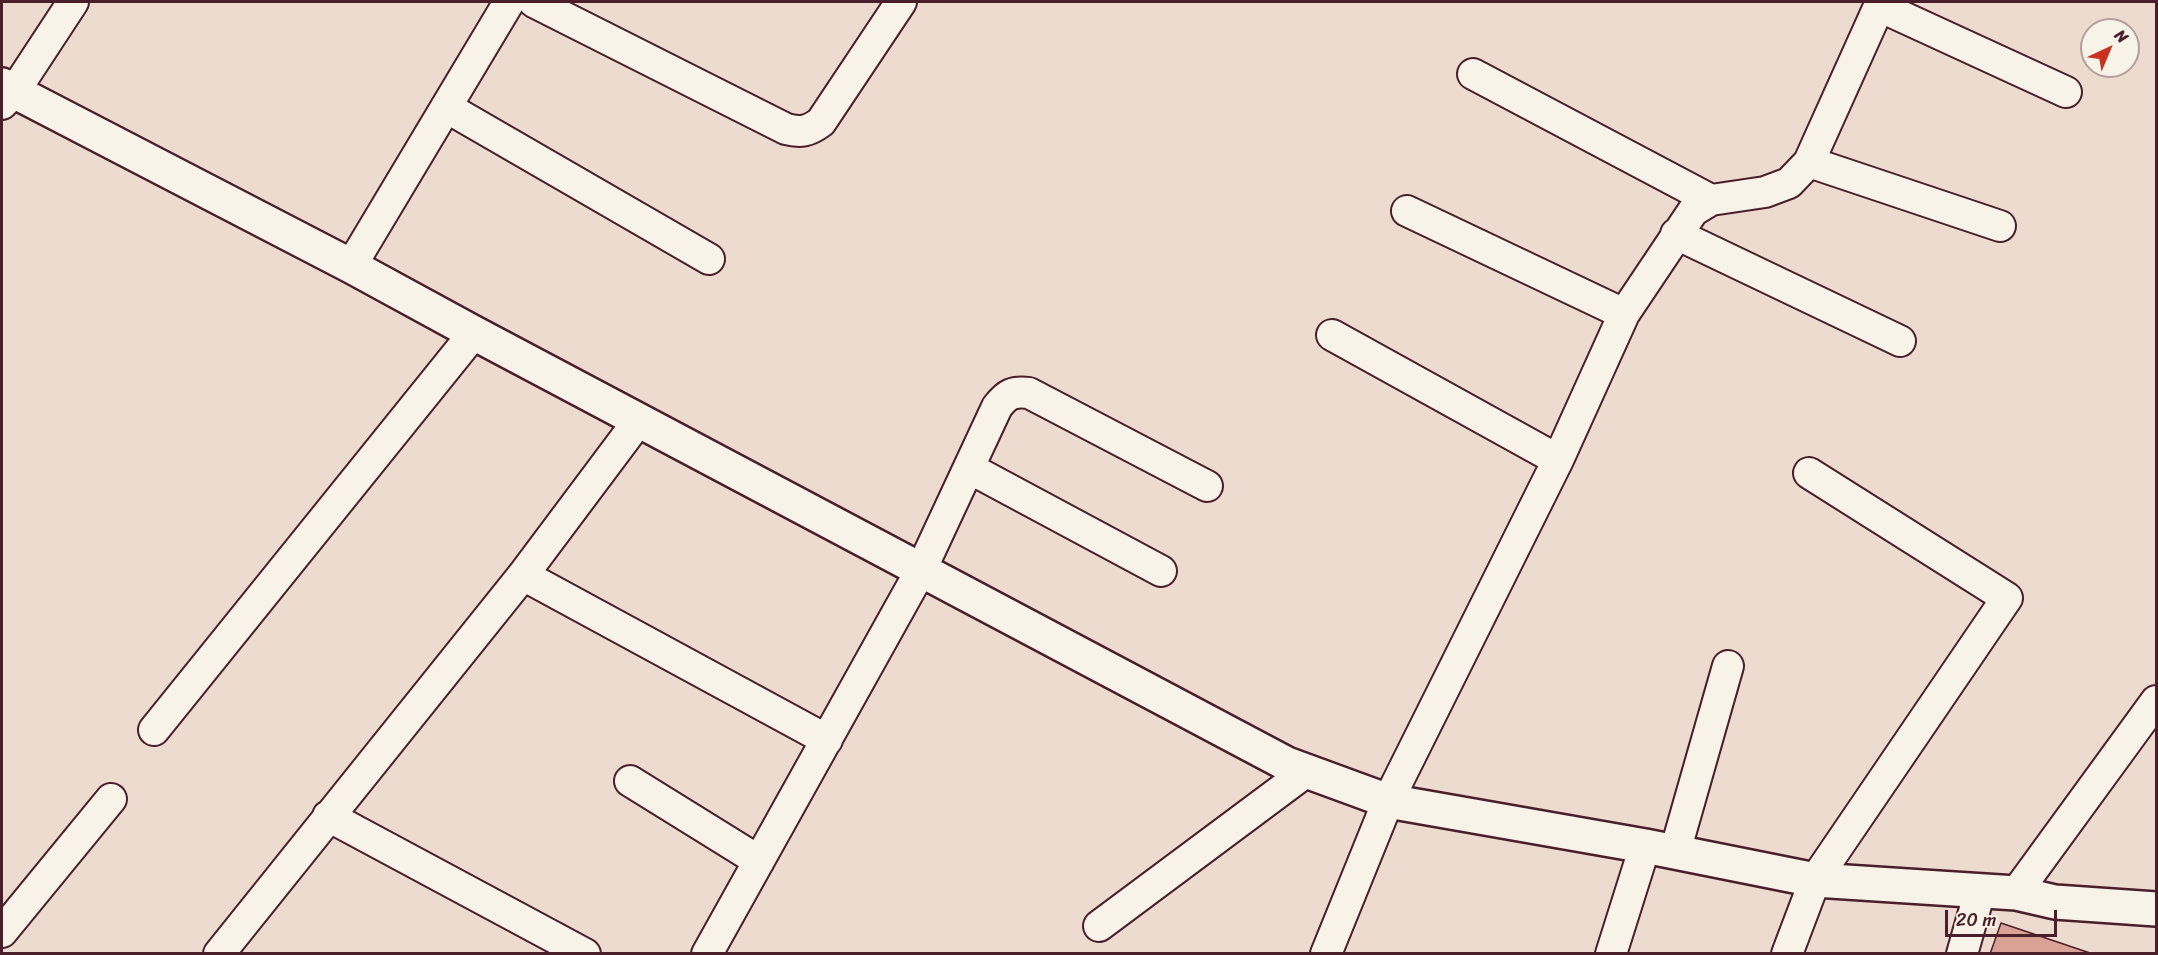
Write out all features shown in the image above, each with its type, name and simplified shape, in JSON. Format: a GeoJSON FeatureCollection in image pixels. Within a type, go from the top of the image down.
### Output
{"type":"FeatureCollection","features":[{"type":"Feature","properties":{"kind":"street"},"geometry":{"type":"LineString","coordinates":[[73,2],[6,93],[351,266],[1287,764],[1388,801],[1660,849],[1815,880],[2016,893],[2055,902],[2157,909]]}},
{"type":"Feature","properties":{"kind":"street"},"geometry":{"type":"LineString","coordinates":[[351,266],[509,2]]}},
{"type":"Feature","properties":{"kind":"street"},"geometry":{"type":"LineString","coordinates":[[534,2],[786,129],[799,132],[811,129],[821,122],[901,2]]}},
{"type":"Feature","properties":{"kind":"street"},"geometry":{"type":"LineString","coordinates":[[1326,954],[1388,801],[1558,460],[1624,314],[1693,211],[1711,200],[1765,192],[1789,183],[1809,162],[1880,4],[2066,92]]}},
{"type":"Feature","properties":{"kind":"street"},"geometry":{"type":"LineString","coordinates":[[1473,74],[1711,200]]}},
{"type":"Feature","properties":{"kind":"street"},"geometry":{"type":"LineString","coordinates":[[446,107],[709,259]]}},
{"type":"Feature","properties":{"kind":"street"},"geometry":{"type":"LineString","coordinates":[[1809,162],[2000,226]]}},
{"type":"Feature","properties":{"kind":"street"},"geometry":{"type":"LineString","coordinates":[[1407,211],[1624,314]]}},
{"type":"Feature","properties":{"kind":"street"},"geometry":{"type":"LineString","coordinates":[[1676,234],[1900,341]]}},
{"type":"Feature","properties":{"kind":"street"},"geometry":{"type":"LineString","coordinates":[[153,730],[474,333]]}},
{"type":"Feature","properties":{"kind":"street"},"geometry":{"type":"LineString","coordinates":[[1332,335],[1558,460]]}},
{"type":"Feature","properties":{"kind":"street"},"geometry":{"type":"LineString","coordinates":[[707,954],[921,570],[997,407],[1005,397],[1016,391],[1029,393],[1207,486]]}},
{"type":"Feature","properties":{"kind":"street"},"geometry":{"type":"LineString","coordinates":[[220,953],[523,575],[639,420]]}},
{"type":"Feature","properties":{"kind":"street"},"geometry":{"type":"LineString","coordinates":[[969,468],[1161,571]]}},
{"type":"Feature","properties":{"kind":"street"},"geometry":{"type":"LineString","coordinates":[[1787,954],[1815,880],[2007,598],[1809,472]]}},
{"type":"Feature","properties":{"kind":"street"},"geometry":{"type":"LineString","coordinates":[[523,575],[827,740]]}},
{"type":"Feature","properties":{"kind":"street"},"geometry":{"type":"LineString","coordinates":[[1611,954],[1660,849],[1728,666]]}},
{"type":"Feature","properties":{"kind":"street"},"geometry":{"type":"LineString","coordinates":[[2016,893],[2157,701]]}},
{"type":"Feature","properties":{"kind":"street"},"geometry":{"type":"LineString","coordinates":[[1099,926],[1307,771]]}},
{"type":"Feature","properties":{"kind":"street"},"geometry":{"type":"LineString","coordinates":[[630,781],[759,861]]}},
{"type":"Feature","properties":{"kind":"street"},"geometry":{"type":"LineString","coordinates":[[2,932],[111,799]]}},
{"type":"Feature","properties":{"kind":"street"},"geometry":{"type":"LineString","coordinates":[[328,816],[585,954]]}},
{"type":"Feature","properties":{"kind":"street"},"geometry":{"type":"LineString","coordinates":[[1962,954],[1980,891]]}},
{"type":"Feature","properties":{"kind":"building"},"geometry":{"type":"Polygon","coordinates":[[[2001,923],[2093,954],[1990,954],[2001,923]]]}}]}
